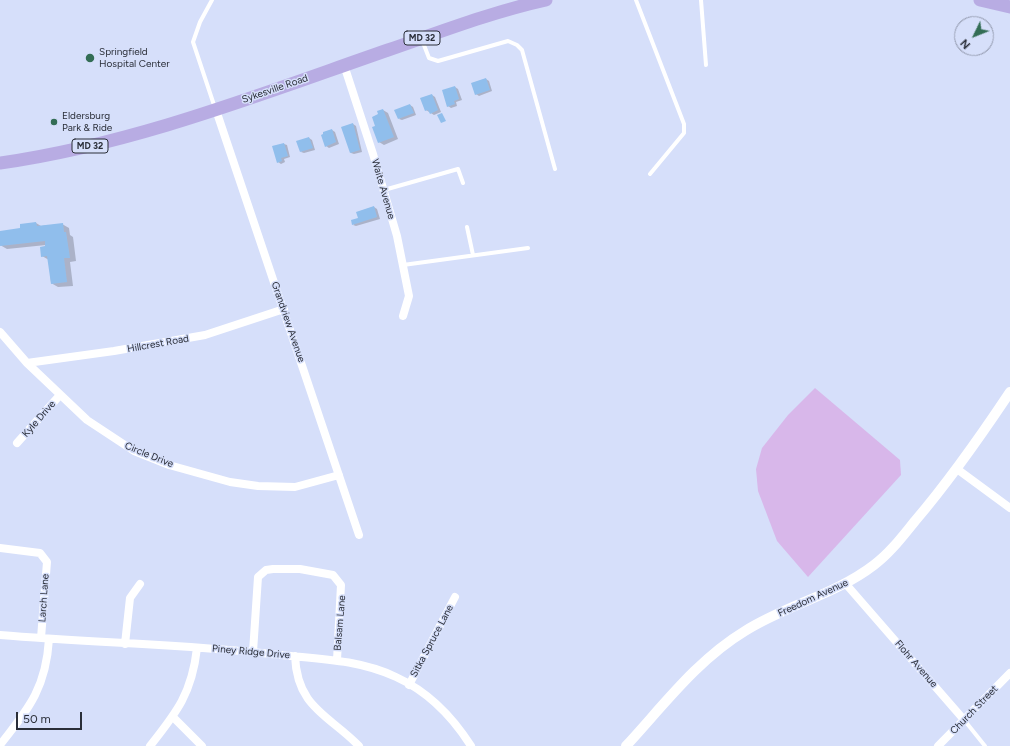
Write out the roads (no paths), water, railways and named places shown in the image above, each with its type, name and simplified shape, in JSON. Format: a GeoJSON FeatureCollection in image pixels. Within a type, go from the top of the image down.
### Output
{"type":"FeatureCollection","features":[{"type":"Feature","properties":{"kind":"main road","name":"Sykesville Road"},"geometry":{"type":"LineString","coordinates":[[0,163],[94,146],[216,110],[480,18],[546,0]]}},
{"type":"Feature","properties":{"kind":"main road"},"geometry":{"type":"LineString","coordinates":[[980,0],[1010,7]]}},
{"type":"Feature","properties":{"kind":"street","name":"Waite Avenue"},"geometry":{"type":"LineString","coordinates":[[344,65],[384,190],[403,265],[409,296],[404,316]]}},
{"type":"Feature","properties":{"kind":"street","name":"Grandview Avenue"},"geometry":{"type":"LineString","coordinates":[[216,110],[359,535]]}},
{"type":"Feature","properties":{"kind":"street","name":"Hillcrest Road"},"geometry":{"type":"LineString","coordinates":[[28,363],[114,351],[204,335],[284,309]]}},
{"type":"Feature","properties":{"kind":"street","name":"Circle Drive"},"geometry":{"type":"LineString","coordinates":[[0,332],[28,363],[87,420],[119,443],[134,451],[169,465],[230,482],[270,487],[295,487],[339,475]]}},
{"type":"Feature","properties":{"kind":"street","name":"Freedom Avenue"},"geometry":{"type":"LineString","coordinates":[[626,746],[689,677],[728,641],[764,620],[815,599],[874,566],[890,551],[957,469],[1010,392]]}},
{"type":"Feature","properties":{"kind":"street","name":"Kyle Drive"},"geometry":{"type":"LineString","coordinates":[[17,443],[60,395]]}},
{"type":"Feature","properties":{"kind":"street"},"geometry":{"type":"LineString","coordinates":[[957,469],[1010,508]]}},
{"type":"Feature","properties":{"kind":"street","name":"Larch Lane"},"geometry":{"type":"LineString","coordinates":[[0,548],[40,553],[47,562],[45,639],[48,658],[41,685],[28,708],[0,745]]}},
{"type":"Feature","properties":{"kind":"street","name":"Balsam Lane"},"geometry":{"type":"LineString","coordinates":[[253,652],[258,577],[266,570],[300,569],[333,575],[341,584],[337,660]]}},
{"type":"Feature","properties":{"kind":"street","name":"Flohr Avenue"},"geometry":{"type":"LineString","coordinates":[[845,583],[964,721]]}},
{"type":"Feature","properties":{"kind":"street"},"geometry":{"type":"LineString","coordinates":[[125,644],[130,598],[140,584]]}},
{"type":"Feature","properties":{"kind":"street","name":"Sitka Spruce Lane"},"geometry":{"type":"LineString","coordinates":[[409,684],[456,597]]}},
{"type":"Feature","properties":{"kind":"street","name":"Piney Ridge Drive"},"geometry":{"type":"LineString","coordinates":[[0,635],[253,652],[337,660],[373,668],[409,684],[431,698],[450,716],[471,746]]}},
{"type":"Feature","properties":{"kind":"street"},"geometry":{"type":"LineString","coordinates":[[150,746],[173,717],[189,687],[195,669],[197,648]]}},
{"type":"Feature","properties":{"kind":"street"},"geometry":{"type":"LineString","coordinates":[[295,656],[299,678],[306,695],[313,706],[359,746]]}},
{"type":"Feature","properties":{"kind":"street","name":"Church Street"},"geometry":{"type":"LineString","coordinates":[[938,746],[1010,673]]}},
{"type":"Feature","properties":{"kind":"street"},"geometry":{"type":"LineString","coordinates":[[173,717],[202,746]]}},
{"type":"Feature","properties":{"kind":"lane"},"geometry":{"type":"LineString","coordinates":[[212,0],[200,22],[193,42],[216,110]]}},
{"type":"Feature","properties":{"kind":"lane"},"geometry":{"type":"LineString","coordinates":[[636,0],[684,124],[684,133],[650,174]]}},
{"type":"Feature","properties":{"kind":"lane"},"geometry":{"type":"LineString","coordinates":[[702,0],[706,65]]}},
{"type":"Feature","properties":{"kind":"lane"},"geometry":{"type":"LineString","coordinates":[[421,38],[429,58],[438,61],[508,42],[517,44],[522,50],[555,169]]}},
{"type":"Feature","properties":{"kind":"lane"},"geometry":{"type":"LineString","coordinates":[[384,190],[458,169],[463,183]]}},
{"type":"Feature","properties":{"kind":"lane"},"geometry":{"type":"LineString","coordinates":[[467,227],[473,255]]}},
{"type":"Feature","properties":{"kind":"lane"},"geometry":{"type":"LineString","coordinates":[[403,265],[528,248]]}},
{"type":"Feature","properties":{"kind":"lane","name":"Flohr Avenue"},"geometry":{"type":"LineString","coordinates":[[964,721],[985,746]]}},
{"type":"Feature","properties":{"kind":"place","name":"Springfield Hospital Center"},"geometry":{"type":"Point","coordinates":[90,58]}},
{"type":"Feature","properties":{"kind":"place","name":"Eldersburg Park & Ride"},"geometry":{"type":"Point","coordinates":[54,122]}}]}
